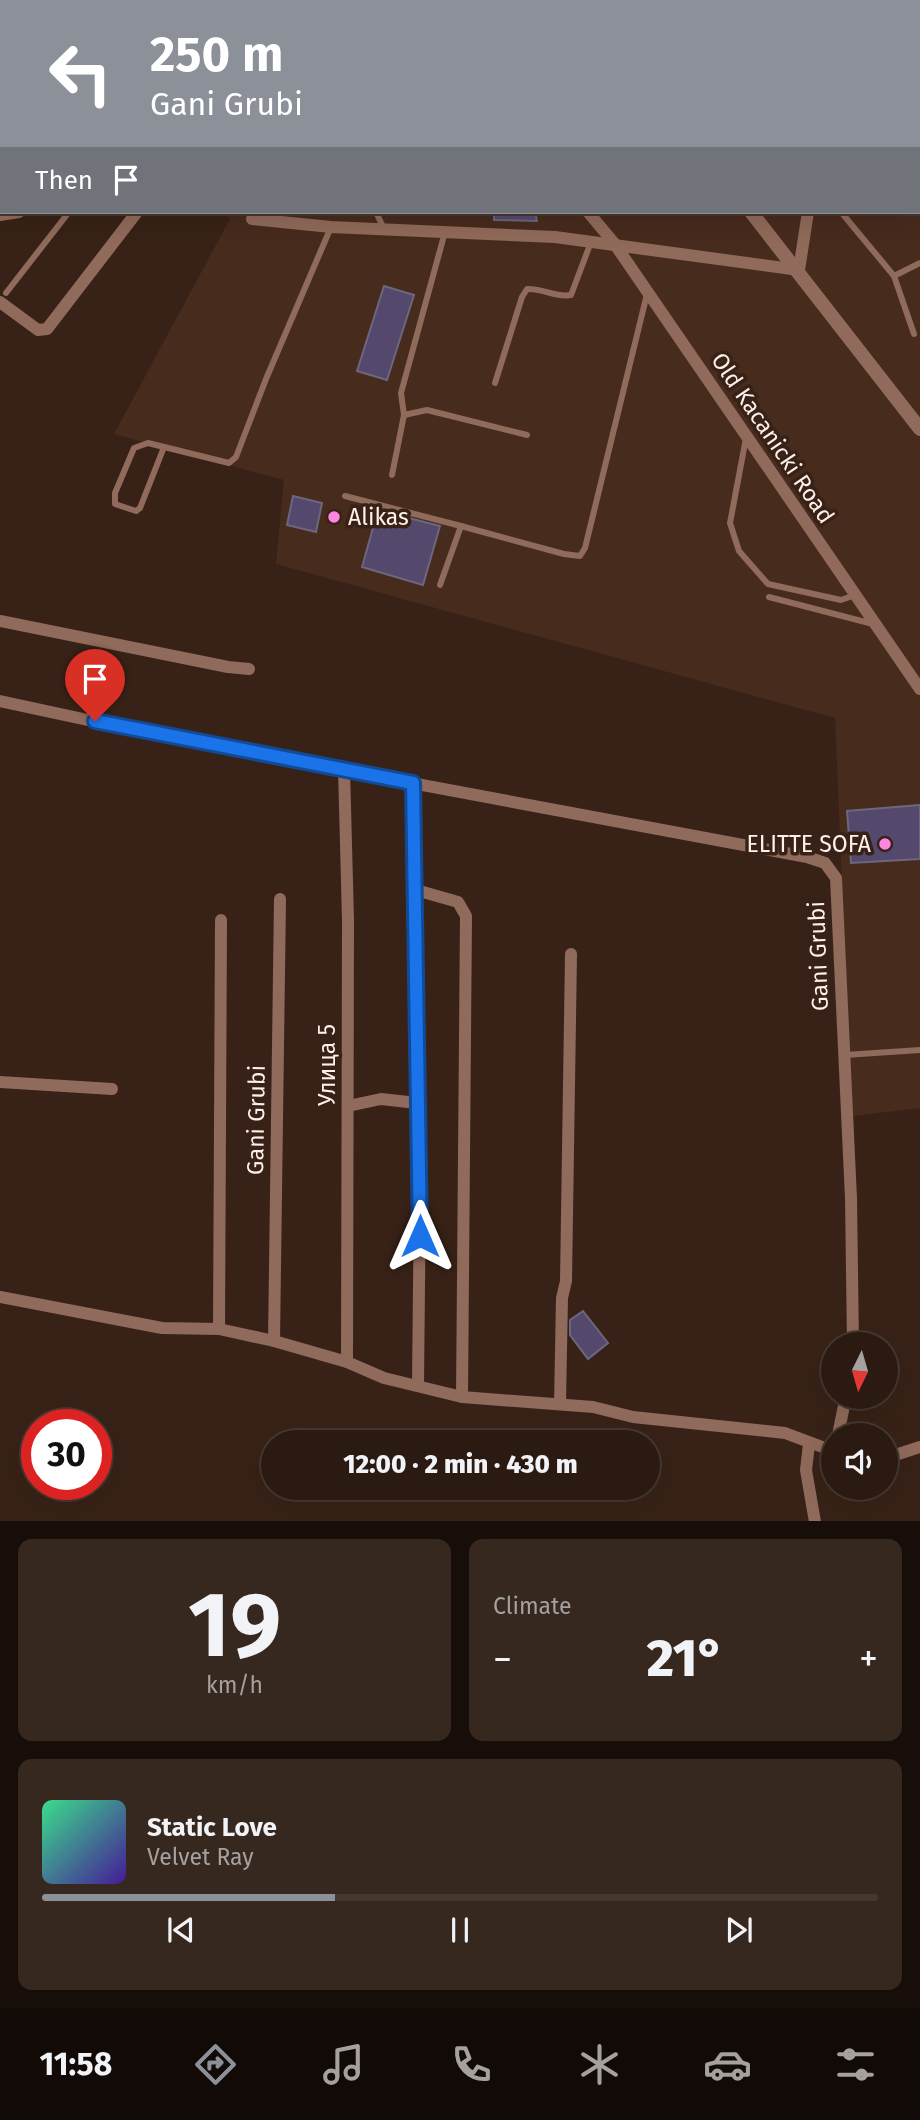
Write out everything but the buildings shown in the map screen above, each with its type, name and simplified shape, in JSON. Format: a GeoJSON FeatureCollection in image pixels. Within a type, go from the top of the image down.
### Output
{"type":"FeatureCollection","features":[{"type":"Feature","properties":{"kind":"street"},"geometry":{"type":"LineString","coordinates":[[3,298],[38,330],[47,329],[135,214]]}},
{"type":"Feature","properties":{"kind":"street","name":"Old Kacanicki Road"},"geometry":{"type":"LineString","coordinates":[[590,214],[614,243],[920,690]]}},
{"type":"Feature","properties":{"kind":"street"},"geometry":{"type":"LineString","coordinates":[[753,214],[799,270],[920,429]]}},
{"type":"Feature","properties":{"kind":"street"},"geometry":{"type":"LineString","coordinates":[[799,270],[808,214]]}},
{"type":"Feature","properties":{"kind":"street"},"geometry":{"type":"LineString","coordinates":[[252,219],[331,227],[591,240],[799,270]]}},
{"type":"Feature","properties":{"kind":"street"},"geometry":{"type":"LineString","coordinates":[[0,621],[249,669]]}},
{"type":"Feature","properties":{"kind":"street","name":"Gani Grubi"},"geometry":{"type":"LineString","coordinates":[[0,701],[176,739],[825,863],[836,878],[842,1056],[851,1198],[853,1332]]}},
{"type":"Feature","properties":{"kind":"street","name":"Улица 5"},"geometry":{"type":"LineString","coordinates":[[344,769],[348,920],[347,1362]]}},
{"type":"Feature","properties":{"kind":"street"},"geometry":{"type":"LineString","coordinates":[[413,783],[420,1213],[418,1385]]}},
{"type":"Feature","properties":{"kind":"street"},"geometry":{"type":"LineString","coordinates":[[416,890],[458,902],[466,915],[462,1397]]}},
{"type":"Feature","properties":{"kind":"street","name":"Gani Grubi"},"geometry":{"type":"LineString","coordinates":[[274,1341],[281,899]]}},
{"type":"Feature","properties":{"kind":"street","name":"Gani Grubi"},"geometry":{"type":"LineString","coordinates":[[219,1329],[221,920]]}},
{"type":"Feature","properties":{"kind":"street"},"geometry":{"type":"LineString","coordinates":[[561,1404],[562,1298],[566,1280],[571,954]]}},
{"type":"Feature","properties":{"kind":"street"},"geometry":{"type":"LineString","coordinates":[[0,1082],[112,1089]]}},
{"type":"Feature","properties":{"kind":"street"},"geometry":{"type":"LineString","coordinates":[[348,1106],[382,1099],[417,1103]]}},
{"type":"Feature","properties":{"kind":"street"},"geometry":{"type":"LineString","coordinates":[[0,1297],[112,1321],[162,1328],[219,1329],[274,1341],[347,1362],[384,1378],[462,1397],[561,1404],[645,1419],[785,1433],[821,1448]]}},
{"type":"Feature","properties":{"kind":"street"},"geometry":{"type":"LineString","coordinates":[[809,1444],[806,1470],[815,1521]]}},
{"type":"Feature","properties":{"kind":"street"},"geometry":{"type":"LineString","coordinates":[[898,1454],[920,1447]]}},
{"type":"Feature","properties":{"kind":"lane"},"geometry":{"type":"LineString","coordinates":[[3,298],[67,214]]}},
{"type":"Feature","properties":{"kind":"lane"},"geometry":{"type":"LineString","coordinates":[[377,214],[384,229]]}},
{"type":"Feature","properties":{"kind":"lane"},"geometry":{"type":"LineString","coordinates":[[843,214],[894,276],[914,334]]}},
{"type":"Feature","properties":{"kind":"lane"},"geometry":{"type":"LineString","coordinates":[[164,447],[140,508],[136,511],[115,504],[115,493],[134,448],[143,443],[164,447],[229,463],[236,457],[331,227]]}},
{"type":"Feature","properties":{"kind":"lane"},"geometry":{"type":"LineString","coordinates":[[392,475],[404,415],[401,393],[445,232]]}},
{"type":"Feature","properties":{"kind":"lane"},"geometry":{"type":"LineString","coordinates":[[495,383],[522,297],[527,289],[564,297],[571,295],[591,240]]}},
{"type":"Feature","properties":{"kind":"lane"},"geometry":{"type":"LineString","coordinates":[[894,276],[920,263]]}},
{"type":"Feature","properties":{"kind":"lane"},"geometry":{"type":"LineString","coordinates":[[345,496],[579,556],[585,548],[648,292]]}},
{"type":"Feature","properties":{"kind":"lane"},"geometry":{"type":"LineString","coordinates":[[404,415],[427,410],[527,435]]}},
{"type":"Feature","properties":{"kind":"lane"},"geometry":{"type":"LineString","coordinates":[[746,436],[730,523],[739,551],[768,584],[841,600],[855,594]]}},
{"type":"Feature","properties":{"kind":"lane"},"geometry":{"type":"LineString","coordinates":[[440,585],[461,526]]}},
{"type":"Feature","properties":{"kind":"lane"},"geometry":{"type":"LineString","coordinates":[[769,597],[875,624]]}},
{"type":"Feature","properties":{"kind":"lane"},"geometry":{"type":"LineString","coordinates":[[842,1056],[920,1049]]}},
{"type":"Feature","properties":{"kind":"shaded area"},"geometry":{"type":"Polygon","coordinates":[[[224,214],[920,214],[920,1108],[852,1116],[835,718],[276,564],[284,480],[114,434],[230,219],[224,214]]]}},
{"type":"Feature","properties":{"kind":"place","name":"Alikas"},"geometry":{"type":"Point","coordinates":[334,517]}},
{"type":"Feature","properties":{"kind":"place","name":"ELITTE SOFA"},"geometry":{"type":"Point","coordinates":[885,844]}},
{"type":"Feature","properties":{"kind":"route"},"geometry":{"type":"LineString","coordinates":[[95,721],[176,739],[413,783],[420,1236]]}}]}
